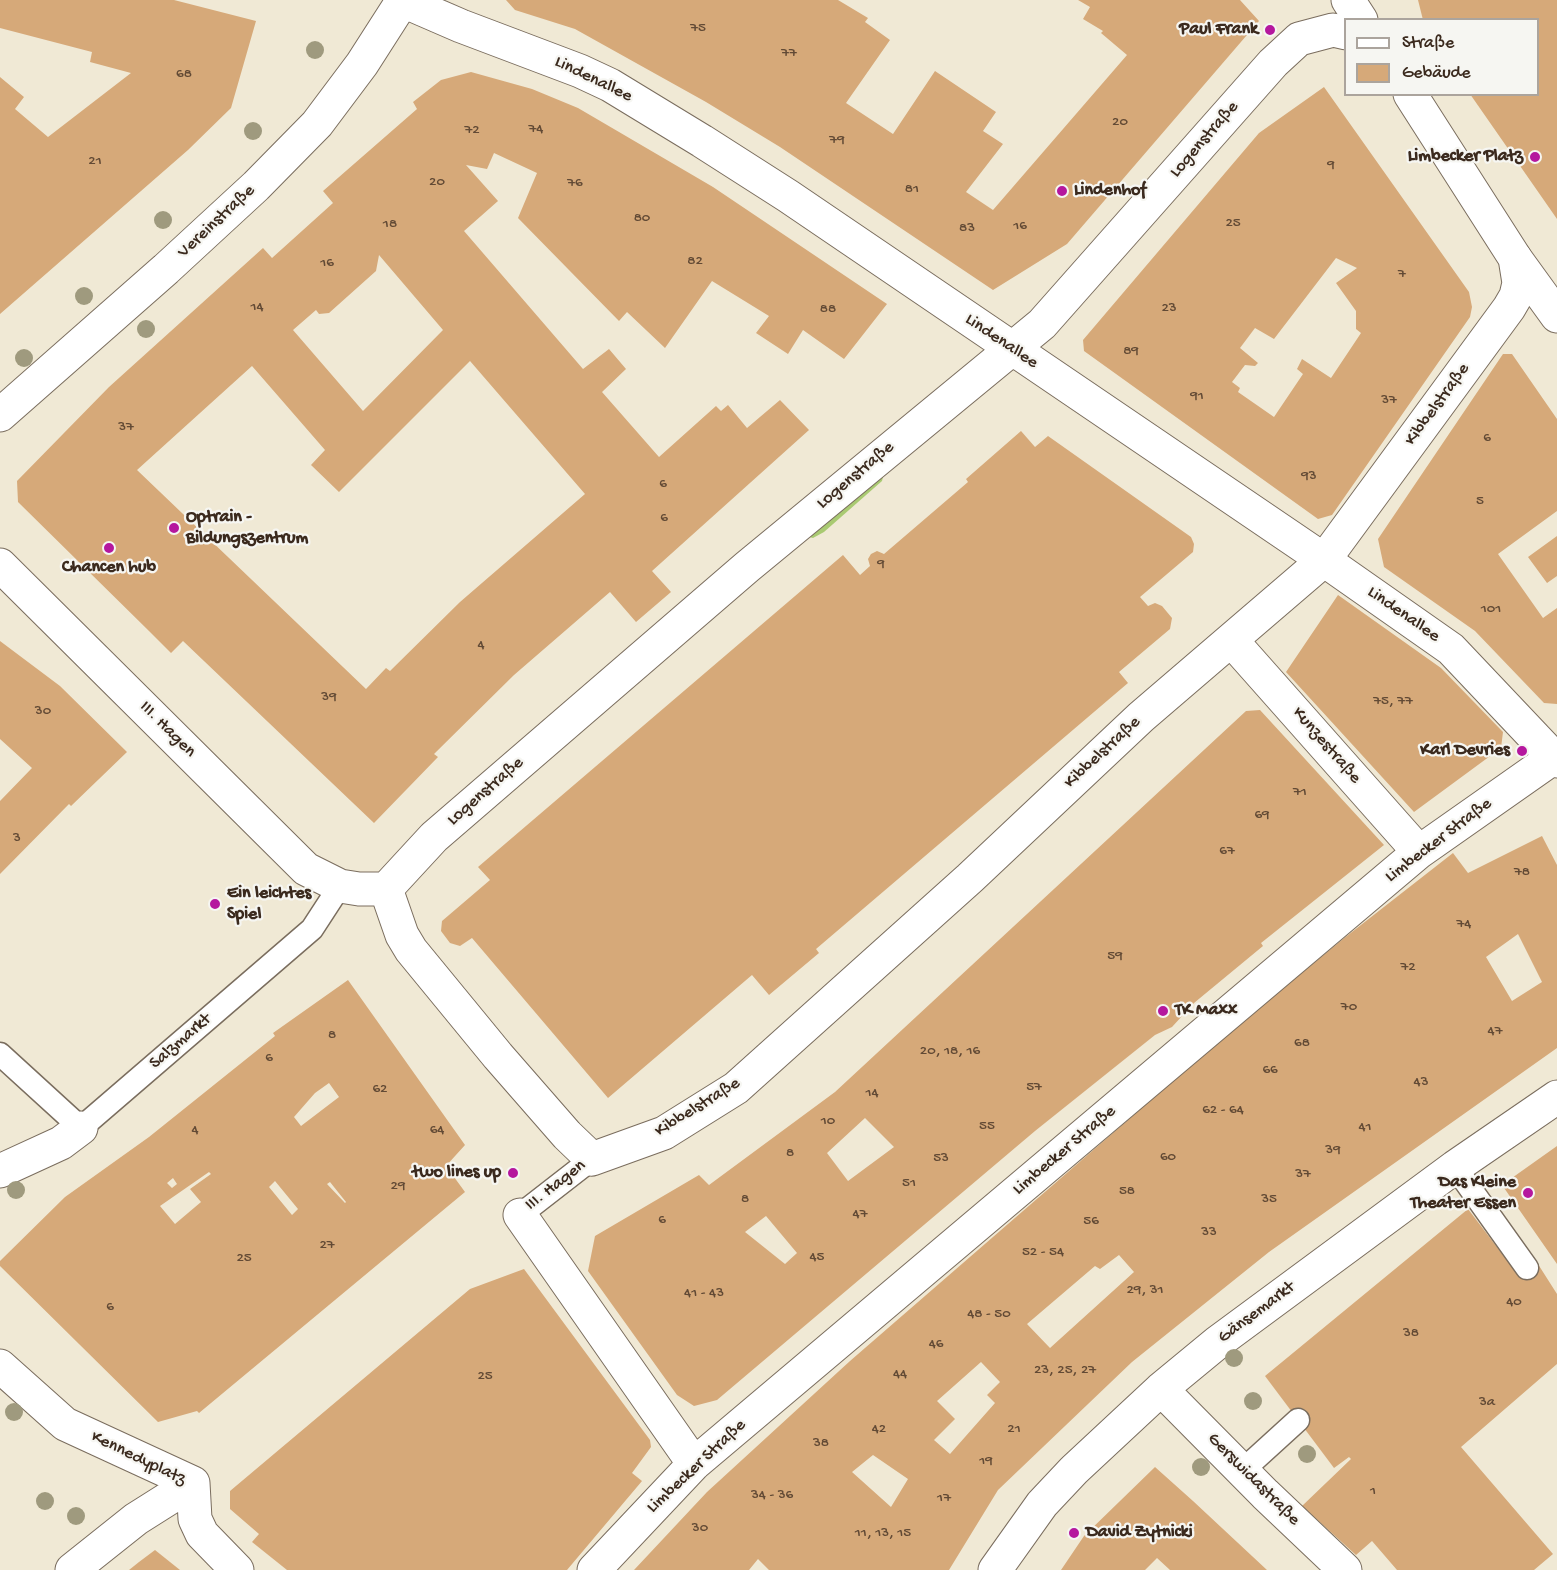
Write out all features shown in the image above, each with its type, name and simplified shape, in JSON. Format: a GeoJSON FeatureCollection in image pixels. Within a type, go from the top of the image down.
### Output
{"type":"FeatureCollection","features":[{"type":"Feature","properties":{"kind":"street","name":"Lindenallee"},"geometry":{"type":"LineString","coordinates":[[403,0],[461,26],[553,60],[610,86],[788,196],[1324,560],[1451,649],[1556,757]]}},
{"type":"Feature","properties":{"kind":"street","name":"Vereinstraße"},"geometry":{"type":"LineString","coordinates":[[0,415],[153,281],[302,140],[317,124],[362,64],[403,0]]}},
{"type":"Feature","properties":{"kind":"street"},"geometry":{"type":"LineString","coordinates":[[1348,0],[1359,18]]}},
{"type":"Feature","properties":{"kind":"street","name":"Logenstraße"},"geometry":{"type":"LineString","coordinates":[[386,889],[434,837],[747,567],[1010,348],[1042,324],[1273,63],[1299,39],[1333,30],[1344,33]]}},
{"type":"Feature","properties":{"kind":"street"},"geometry":{"type":"LineString","coordinates":[[1411,96],[1515,258],[1557,316]]}},
{"type":"Feature","properties":{"kind":"street","name":"Kibbelstraße"},"geometry":{"type":"LineString","coordinates":[[592,1159],[664,1133],[736,1088],[970,878],[1141,717],[1324,560],[1509,308],[1516,296],[1519,284],[1515,258]]}},
{"type":"Feature","properties":{"kind":"street","name":"III. Hagen"},"geometry":{"type":"LineString","coordinates":[[0,565],[306,870],[340,886]]}},
{"type":"Feature","properties":{"kind":"street","name":"Kunzestraße"},"geometry":{"type":"LineString","coordinates":[[1232,641],[1419,852]]}},
{"type":"Feature","properties":{"kind":"street","name":"Limbecker Straße"},"geometry":{"type":"LineString","coordinates":[[594,1570],[694,1464],[1419,852],[1556,757]]}},
{"type":"Feature","properties":{"kind":"street"},"geometry":{"type":"LineString","coordinates":[[340,886],[386,889]]}},
{"type":"Feature","properties":{"kind":"street","name":"III. Hagen"},"geometry":{"type":"LineString","coordinates":[[386,889],[402,935],[411,950],[498,1056],[567,1135],[592,1159]]}},
{"type":"Feature","properties":{"kind":"street","name":"Gänsemarkt"},"geometry":{"type":"LineString","coordinates":[[995,1570],[1042,1504],[1074,1470],[1161,1389],[1218,1342],[1455,1167],[1557,1097]]}},
{"type":"Feature","properties":{"kind":"street","name":"Salzmarkt"},"geometry":{"type":"LineString","coordinates":[[0,1171],[61,1143],[81,1128]]}},
{"type":"Feature","properties":{"kind":"street","name":"III. Hagen"},"geometry":{"type":"LineString","coordinates":[[520,1215],[694,1464]]}},
{"type":"Feature","properties":{"kind":"street","name":"Kennedyplatz"},"geometry":{"type":"LineString","coordinates":[[0,1366],[65,1424],[193,1483]]}},
{"type":"Feature","properties":{"kind":"street","name":"Gerswidastraße"},"geometry":{"type":"LineString","coordinates":[[1161,1389],[1265,1494],[1345,1570]]}},
{"type":"Feature","properties":{"kind":"street"},"geometry":{"type":"LineString","coordinates":[[193,1483],[195,1518],[202,1534],[237,1570]]}},
{"type":"Feature","properties":{"kind":"street","name":"Kennedyplatz"},"geometry":{"type":"LineString","coordinates":[[72,1570],[136,1519],[193,1483]]}},
{"type":"Feature","properties":{"kind":"lane","name":"Salzmarkt"},"geometry":{"type":"LineString","coordinates":[[81,1128],[312,929],[340,886]]}},
{"type":"Feature","properties":{"kind":"lane"},"geometry":{"type":"LineString","coordinates":[[0,1054],[81,1128]]}},
{"type":"Feature","properties":{"kind":"lane","name":"III. Hagen"},"geometry":{"type":"LineString","coordinates":[[520,1215],[592,1159]]}},
{"type":"Feature","properties":{"kind":"lane"},"geometry":{"type":"LineString","coordinates":[[1455,1167],[1517,1260]]}},
{"type":"Feature","properties":{"kind":"lane"},"geometry":{"type":"LineString","coordinates":[[1242,1471],[1298,1420]]}},
{"type":"Feature","properties":{"kind":"green space"},"geometry":{"type":"Polygon","coordinates":[[[884,473],[882,481],[824,532],[813,538],[809,537],[884,473]]]}},
{"type":"Feature","properties":{"kind":"building"},"geometry":{"type":"Polygon","coordinates":[[[0,0],[174,0],[256,21],[231,108],[188,150],[0,314],[0,77],[24,97],[15,109],[48,137],[131,73],[90,62],[92,52],[0,28],[0,0]]]}},
{"type":"Feature","properties":{"kind":"building"},"geometry":{"type":"Polygon","coordinates":[[[506,0],[838,0],[868,18],[865,22],[890,40],[846,103],[893,134],[935,71],[996,112],[983,131],[1003,144],[966,192],[993,210],[1127,55],[1101,33],[1103,31],[1083,19],[1090,7],[1078,0],[1240,0],[1259,21],[1067,244],[993,290],[780,147],[706,102],[575,29],[515,10],[506,0]]]}},
{"type":"Feature","properties":{"kind":"building","name":"Limbecker Platz"},"geometry":{"type":"Polygon","coordinates":[[[1418,0],[1557,0],[1557,219],[1471,96],[1539,96],[1539,18],[1422,18],[1418,0]]]}},
{"type":"Feature","properties":{"kind":"building"},"geometry":{"type":"Polygon","coordinates":[[[471,72],[532,89],[578,108],[713,187],[887,304],[844,359],[803,330],[788,354],[756,333],[769,316],[712,281],[665,348],[627,312],[619,321],[518,218],[537,173],[494,153],[487,169],[466,165],[498,201],[464,231],[583,369],[609,349],[626,369],[602,392],[659,457],[716,406],[721,411],[728,405],[747,428],[780,400],[809,430],[652,571],[671,592],[636,622],[610,592],[514,675],[434,754],[438,757],[374,823],[183,641],[171,653],[18,502],[17,481],[109,387],[263,248],[272,258],[333,203],[323,191],[417,109],[413,102],[441,80],[471,72]],[[379,255],[376,271],[329,313],[319,314],[316,310],[293,330],[363,411],[443,330],[379,255]],[[470,361],[339,492],[311,465],[325,450],[252,366],[137,470],[366,689],[386,668],[390,671],[460,602],[585,494],[470,361]]]}},
{"type":"Feature","properties":{"kind":"building"},"geometry":{"type":"Polygon","coordinates":[[[1324,87],[1469,292],[1472,307],[1470,317],[1332,515],[1318,519],[1084,351],[1083,340],[1259,133],[1324,87]],[[1336,258],[1274,339],[1255,328],[1240,348],[1258,363],[1255,366],[1245,365],[1232,382],[1240,388],[1238,392],[1274,417],[1303,374],[1297,369],[1302,359],[1331,378],[1361,333],[1356,329],[1356,311],[1336,283],[1357,268],[1336,258]]]}},
{"type":"Feature","properties":{"kind":"building"},"geometry":{"type":"Polygon","coordinates":[[[1503,354],[1512,354],[1557,419],[1557,511],[1498,554],[1543,618],[1557,608],[1557,704],[1544,703],[1475,631],[1384,567],[1378,539],[1503,354]]]}},
{"type":"Feature","properties":{"kind":"building"},"geometry":{"type":"Polygon","coordinates":[[[1021,431],[1035,447],[1048,436],[1191,537],[1194,544],[1193,552],[1140,597],[1148,606],[1155,603],[1162,606],[1172,618],[1170,629],[1119,672],[1128,683],[816,949],[819,953],[769,995],[752,975],[608,1098],[472,938],[460,946],[450,943],[441,931],[442,921],[490,880],[478,867],[843,555],[860,575],[870,566],[868,559],[871,554],[877,551],[884,554],[968,482],[966,479],[1021,431]]]}},
{"type":"Feature","properties":{"kind":"building"},"geometry":{"type":"Polygon","coordinates":[[[1557,536],[1557,576],[1547,583],[1528,557],[1557,536]]]}},
{"type":"Feature","properties":{"kind":"building"},"geometry":{"type":"Polygon","coordinates":[[[1338,595],[1441,668],[1503,732],[1501,748],[1414,812],[1286,672],[1338,595]]]}},
{"type":"Feature","properties":{"kind":"building"},"geometry":{"type":"Polygon","coordinates":[[[0,641],[60,686],[127,752],[71,806],[69,804],[0,874],[0,801],[32,768],[0,739],[0,641]]]}},
{"type":"Feature","properties":{"kind":"building"},"geometry":{"type":"Polygon","coordinates":[[[1260,710],[1384,845],[1261,943],[1263,946],[1194,1003],[1172,1027],[1155,1035],[1035,1131],[717,1400],[694,1406],[677,1395],[588,1271],[595,1236],[699,1175],[709,1185],[835,1092],[1246,711],[1260,710]],[[865,1118],[827,1153],[848,1181],[894,1147],[865,1118]],[[766,1216],[745,1232],[785,1264],[797,1253],[766,1216]]]}},
{"type":"Feature","properties":{"kind":"building"},"geometry":{"type":"Polygon","coordinates":[[[1542,836],[1557,865],[1557,1048],[1269,1252],[1132,1362],[998,1490],[949,1570],[769,1570],[758,1559],[749,1570],[634,1570],[707,1492],[850,1361],[1219,1041],[1343,939],[1453,853],[1468,873],[1542,836]],[[1518,934],[1486,957],[1512,1001],[1542,982],[1518,934]],[[1119,1255],[1100,1269],[1095,1266],[1027,1324],[1050,1348],[1134,1272],[1119,1255]],[[981,1362],[937,1401],[955,1419],[934,1440],[950,1454],[995,1403],[987,1395],[1000,1382],[981,1362]],[[873,1455],[852,1472],[891,1507],[908,1479],[873,1455]]]}},
{"type":"Feature","properties":{"kind":"building"},"geometry":{"type":"Polygon","coordinates":[[[348,980],[465,1145],[446,1166],[465,1192],[199,1413],[197,1411],[158,1422],[0,1266],[0,1261],[65,1197],[149,1137],[275,1036],[273,1033],[348,980]],[[329,1083],[315,1093],[294,1117],[301,1126],[339,1097],[329,1083]],[[209,1172],[160,1206],[175,1224],[201,1202],[190,1189],[211,1174],[209,1172]],[[173,1178],[167,1183],[172,1188],[177,1184],[173,1178]],[[275,1181],[269,1187],[292,1215],[298,1209],[275,1181]],[[330,1182],[327,1184],[345,1203],[346,1202],[330,1182]]]}},
{"type":"Feature","properties":{"kind":"building"},"geometry":{"type":"Polygon","coordinates":[[[1557,1146],[1557,1264],[1502,1185],[1557,1146]]]}},
{"type":"Feature","properties":{"kind":"building"},"geometry":{"type":"Polygon","coordinates":[[[1468,1209],[1519,1276],[1536,1261],[1557,1294],[1557,1364],[1461,1447],[1553,1554],[1534,1570],[1397,1570],[1372,1541],[1356,1555],[1302,1506],[1351,1459],[1349,1457],[1334,1468],[1265,1376],[1468,1209]]]}},
{"type":"Feature","properties":{"kind":"building"},"geometry":{"type":"Polygon","coordinates":[[[524,1269],[650,1440],[651,1447],[632,1473],[642,1481],[567,1570],[287,1570],[252,1542],[259,1534],[230,1509],[230,1491],[470,1289],[524,1269]]]}},
{"type":"Feature","properties":{"kind":"building"},"geometry":{"type":"Polygon","coordinates":[[[1155,1467],[1267,1570],[1170,1570],[1157,1558],[1145,1570],[1061,1570],[1084,1536],[1155,1467]]]}},
{"type":"Feature","properties":{"kind":"building"},"geometry":{"type":"Polygon","coordinates":[[[155,1550],[180,1570],[129,1570],[139,1562],[155,1550]]]}},
{"type":"Feature","properties":{"kind":"place","name":"Paul Frank"},"geometry":{"type":"Point","coordinates":[1270,30]}},
{"type":"Feature","properties":{"kind":"place","name":"Limbecker Platz"},"geometry":{"type":"Point","coordinates":[1535,157]}},
{"type":"Feature","properties":{"kind":"place","name":"Lindenhof"},"geometry":{"type":"Point","coordinates":[1062,191]}},
{"type":"Feature","properties":{"kind":"place","name":"Optrain - Bildungszentrum"},"geometry":{"type":"Point","coordinates":[174,528]}},
{"type":"Feature","properties":{"kind":"place","name":"Chancen hub"},"geometry":{"type":"Point","coordinates":[109,548]}},
{"type":"Feature","properties":{"kind":"place","name":"Karl Devries"},"geometry":{"type":"Point","coordinates":[1522,751]}},
{"type":"Feature","properties":{"kind":"place","name":"Ein leichtes Spiel"},"geometry":{"type":"Point","coordinates":[215,904]}},
{"type":"Feature","properties":{"kind":"place","name":"TK Maxx"},"geometry":{"type":"Point","coordinates":[1163,1011]}},
{"type":"Feature","properties":{"kind":"place","name":"two lines up"},"geometry":{"type":"Point","coordinates":[513,1173]}},
{"type":"Feature","properties":{"kind":"place","name":"Das Kleine Theater Essen"},"geometry":{"type":"Point","coordinates":[1528,1193]}},
{"type":"Feature","properties":{"kind":"place","name":"David Zytnicki"},"geometry":{"type":"Point","coordinates":[1074,1533]}}]}
